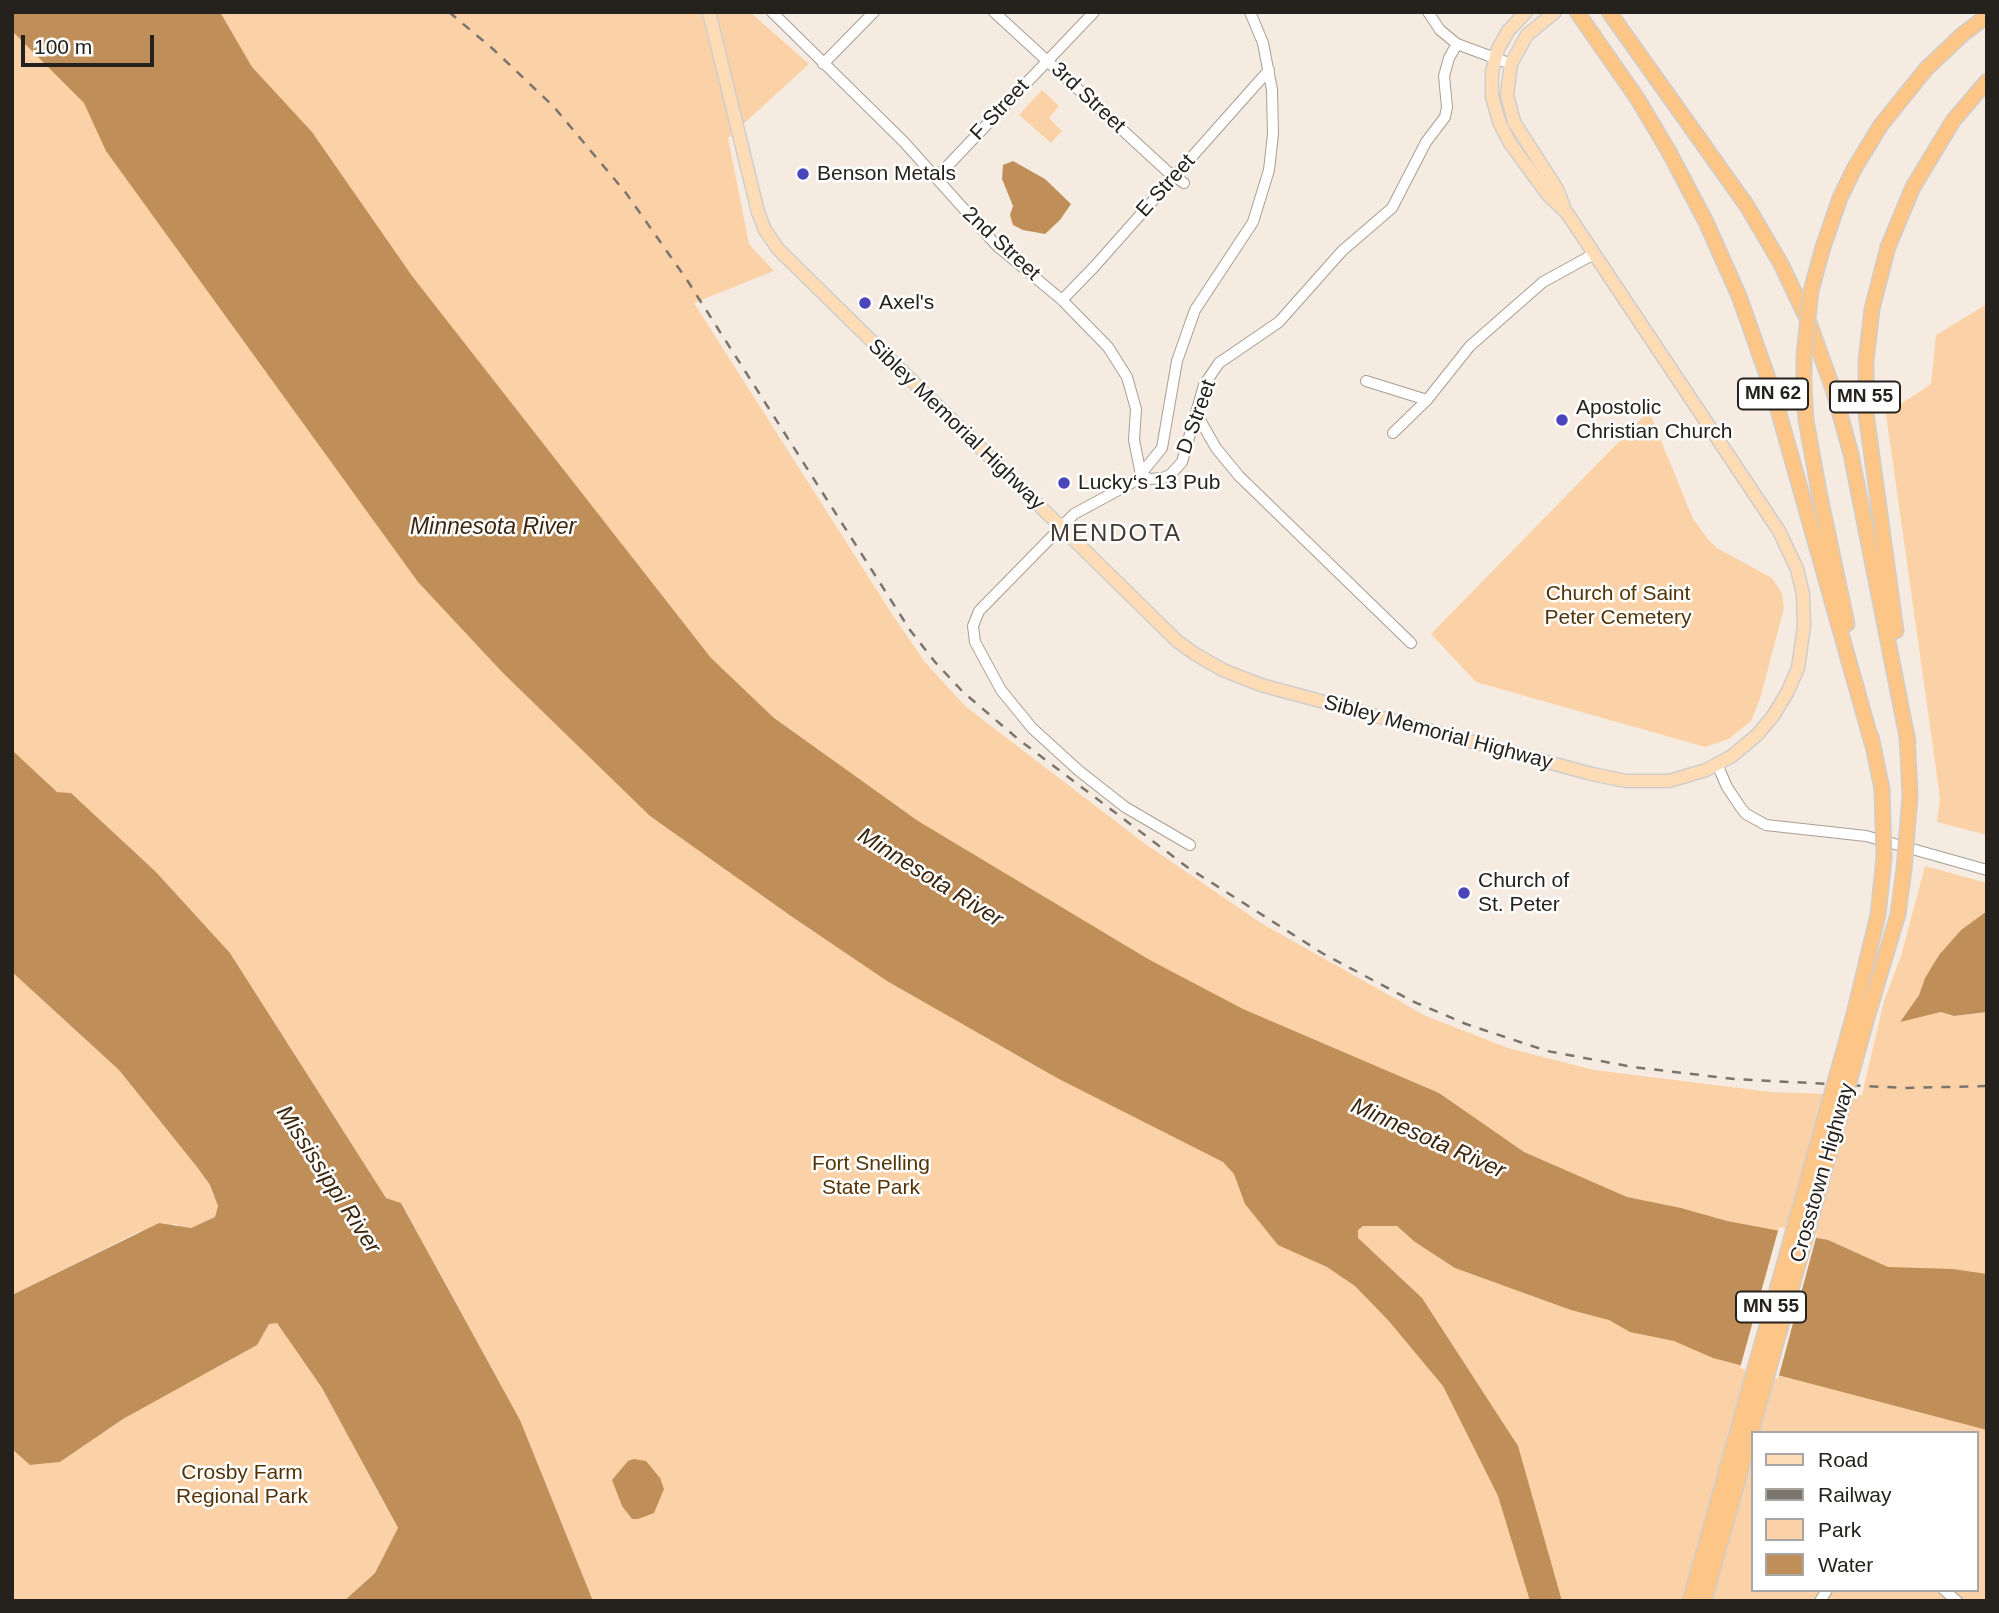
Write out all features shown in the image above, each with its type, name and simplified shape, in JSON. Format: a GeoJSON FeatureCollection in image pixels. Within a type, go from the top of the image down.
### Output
{"type":"FeatureCollection","features":[{"type":"Feature","properties":{"kind":"highway","name":"MN 62"},"geometry":{"type":"LineString","coordinates":[[1577,12],[1637,98],[1668,150],[1706,222],[1739,296],[1773,392],[1872,743]]}},
{"type":"Feature","properties":{"kind":"highway","name":"MN 62"},"geometry":{"type":"LineString","coordinates":[[1609,12],[1747,206],[1781,264],[1810,325],[1833,389],[1851,454],[1908,741]]}},
{"type":"Feature","properties":{"kind":"highway","name":"MN 55"},"geometry":{"type":"LineString","coordinates":[[1872,743],[1806,420],[1806,327],[1811,291],[1840,198],[1881,125],[1926,69],[1963,34],[1987,16]]}},
{"type":"Feature","properties":{"kind":"highway","name":"MN 55"},"geometry":{"type":"LineString","coordinates":[[1908,741],[1897,638],[1868,439],[1866,349],[1884,259],[1907,198],[1938,142],[1961,110],[1987,81]]}},
{"type":"Feature","properties":{"kind":"highway","name":"Crosstown Highway"},"geometry":{"type":"LineString","coordinates":[[1704,1601],[1861,1016],[1898,914],[1910,796],[1908,741]]}},
{"type":"Feature","properties":{"kind":"highway","name":"Crosstown Highway"},"geometry":{"type":"LineString","coordinates":[[1861,1016],[1884,858],[1882,789],[1872,743]]}},
{"type":"Feature","properties":{"kind":"highway","name":"MN 55"},"geometry":{"type":"LineString","coordinates":[[1690,1601],[1861,1016]]}},
{"type":"Feature","properties":{"kind":"main road","name":"Sibley Memorial Highway"},"geometry":{"type":"LineString","coordinates":[[709,12],[755,201],[771,240],[789,263],[1177,641],[1205,660],[1244,679],[1612,779],[1641,782],[1669,780],[1695,774],[1717,764],[1744,747],[1773,716],[1798,668],[1803,641],[1804,610],[1800,582],[1779,531],[1565,210]]}},
{"type":"Feature","properties":{"kind":"main road"},"geometry":{"type":"LineString","coordinates":[[1525,12],[1508,31],[1495,58],[1492,90],[1500,124],[1510,143],[1548,195],[1565,210]]}},
{"type":"Feature","properties":{"kind":"main road"},"geometry":{"type":"LineString","coordinates":[[1555,12],[1527,36],[1511,64],[1507,85],[1510,112],[1557,189],[1565,210]]}},
{"type":"Feature","properties":{"kind":"street","name":"2nd Street"},"geometry":{"type":"LineString","coordinates":[[772,12],[899,137],[997,246],[1062,300],[1108,347],[1127,377],[1136,409],[1134,440],[1141,475]]}},
{"type":"Feature","properties":{"kind":"street"},"geometry":{"type":"LineString","coordinates":[[823,64],[874,12]]}},
{"type":"Feature","properties":{"kind":"street","name":"3rd Street"},"geometry":{"type":"LineString","coordinates":[[994,12],[1184,183]]}},
{"type":"Feature","properties":{"kind":"street","name":"F Street"},"geometry":{"type":"LineString","coordinates":[[936,178],[1094,12]]}},
{"type":"Feature","properties":{"kind":"street"},"geometry":{"type":"LineString","coordinates":[[1141,475],[1161,448],[1177,361],[1195,310],[1253,222],[1269,170],[1273,105],[1269,70],[1263,43],[1250,12]]}},
{"type":"Feature","properties":{"kind":"street"},"geometry":{"type":"LineString","coordinates":[[1427,12],[1440,30],[1457,44],[1511,64]]}},
{"type":"Feature","properties":{"kind":"street","name":"D Street"},"geometry":{"type":"LineString","coordinates":[[1190,845],[1125,807],[1078,770],[1032,728],[1001,690],[975,642],[973,626],[979,611],[1074,514],[1112,492],[1127,487],[1141,475],[1150,479],[1163,478],[1171,474],[1182,461],[1204,385],[1219,363],[1279,323],[1342,251],[1392,208],[1426,142],[1445,117],[1447,107],[1444,76],[1449,58],[1457,44]]}},
{"type":"Feature","properties":{"kind":"street","name":"E Street"},"geometry":{"type":"LineString","coordinates":[[1062,300],[1269,70]]}},
{"type":"Feature","properties":{"kind":"street"},"geometry":{"type":"LineString","coordinates":[[1393,433],[1426,400],[1470,346],[1543,282],[1594,254]]}},
{"type":"Feature","properties":{"kind":"street"},"geometry":{"type":"LineString","coordinates":[[1366,381],[1426,400]]}},
{"type":"Feature","properties":{"kind":"street"},"geometry":{"type":"LineString","coordinates":[[1196,413],[1216,448],[1238,476],[1411,643]]}},
{"type":"Feature","properties":{"kind":"street"},"geometry":{"type":"LineString","coordinates":[[1717,764],[1727,787],[1741,808],[1746,814],[1766,825],[1866,836],[1987,870]]}},
{"type":"Feature","properties":{"kind":"green space","name":"Fort Snelling State Park"},"geometry":{"type":"Polygon","coordinates":[[[12,12],[750,12],[809,64],[728,138],[749,244],[774,271],[694,303],[924,661],[965,706],[1144,843],[1261,923],[1426,1016],[1508,1048],[1594,1070],[1771,1092],[1862,1095],[1884,1001],[1901,956],[1925,866],[1987,883],[1987,911],[1961,930],[1939,955],[1925,978],[1919,995],[1900,1021],[1941,1012],[1954,1016],[1987,1012],[1987,1601],[593,1601],[520,1420],[402,1204],[386,1198],[230,953],[156,872],[71,793],[57,792],[12,750],[12,12]]]}},
{"type":"Feature","properties":{"kind":"green space"},"geometry":{"type":"Polygon","coordinates":[[[1042,90],[1059,106],[1049,118],[1062,131],[1051,143],[1019,115],[1042,90]]]}},
{"type":"Feature","properties":{"kind":"green space"},"geometry":{"type":"Polygon","coordinates":[[[1987,304],[1987,835],[1937,822],[1940,799],[1886,414],[1931,384],[1936,335],[1987,304]]]}},
{"type":"Feature","properties":{"kind":"green space","name":"Church of Saint Peter Cemetery"},"geometry":{"type":"Polygon","coordinates":[[[1649,411],[1693,519],[1717,548],[1772,578],[1782,593],[1784,608],[1760,699],[1751,721],[1729,739],[1705,747],[1476,682],[1431,634],[1649,411]]]}},
{"type":"Feature","properties":{"kind":"green space"},"geometry":{"type":"Polygon","coordinates":[[[12,972],[119,1070],[197,1167],[210,1185],[218,1206],[215,1217],[191,1228],[185,1229],[176,1224],[138,1232],[12,1295],[12,972]]]}},
{"type":"Feature","properties":{"kind":"green space","name":"Crosby Farm Regional Park"},"geometry":{"type":"Polygon","coordinates":[[[277,1322],[322,1388],[398,1529],[375,1573],[344,1601],[12,1601],[12,1449],[31,1465],[60,1462],[123,1419],[256,1345],[269,1323],[277,1322]]]}},
{"type":"Feature","properties":{"kind":"water","name":"Minnesota River"},"geometry":{"type":"Polygon","coordinates":[[[12,12],[220,12],[252,67],[312,132],[412,276],[711,658],[774,718],[918,821],[1148,959],[1243,1009],[1439,1093],[1524,1152],[1627,1197],[1727,1221],[1828,1240],[1888,1267],[1953,1269],[1987,1274],[1987,1430],[1713,1358],[1674,1341],[1630,1332],[1609,1320],[1571,1310],[1455,1268],[1415,1242],[1397,1226],[1363,1226],[1358,1230],[1358,1238],[1422,1298],[1518,1446],[1562,1601],[1530,1601],[1498,1496],[1443,1386],[1388,1320],[1355,1286],[1327,1267],[1278,1245],[1245,1204],[1234,1174],[1223,1162],[1057,1078],[887,981],[791,916],[650,816],[503,673],[418,582],[106,151],[84,103],[12,31],[12,12]]]}},
{"type":"Feature","properties":{"kind":"water"},"geometry":{"type":"Polygon","coordinates":[[[1013,161],[1045,179],[1071,204],[1060,220],[1045,234],[1023,230],[1013,225],[1010,215],[1013,206],[1002,179],[1003,165],[1013,161]]]}},
{"type":"Feature","properties":{"kind":"water","name":"Mississippi River"},"geometry":{"type":"Polygon","coordinates":[[[12,750],[57,792],[71,793],[156,872],[230,953],[386,1198],[401,1203],[520,1420],[593,1601],[344,1601],[375,1573],[398,1528],[322,1388],[277,1323],[269,1324],[257,1345],[123,1419],[60,1462],[30,1465],[12,1449],[12,1295],[159,1223],[191,1228],[215,1217],[218,1206],[210,1185],[197,1167],[119,1070],[12,972],[12,750]]]}},
{"type":"Feature","properties":{"kind":"water"},"geometry":{"type":"Polygon","coordinates":[[[1987,911],[1987,1012],[1954,1016],[1941,1012],[1900,1022],[1919,995],[1925,978],[1939,955],[1961,930],[1987,911]]]}},
{"type":"Feature","properties":{"kind":"water"},"geometry":{"type":"Polygon","coordinates":[[[628,1461],[646,1461],[660,1478],[664,1489],[654,1513],[638,1519],[632,1519],[622,1506],[612,1480],[628,1461]]]}},
{"type":"Feature","properties":{"kind":"pier"},"geometry":{"type":"Polygon","coordinates":[[[1779,1227],[1817,1234],[1778,1379],[1740,1368],[1779,1227]]]}},
{"type":"Feature","properties":{"kind":"railway"},"geometry":{"type":"LineString","coordinates":[[449,12],[554,107],[626,193],[687,280],[910,630],[935,662],[963,692],[1018,739],[1187,867],[1322,953],[1412,1001],[1466,1024],[1547,1051],[1633,1067],[1734,1079],[1904,1088],[1987,1086]]}},
{"type":"Feature","properties":{"kind":"place","name":"Benson Metals"},"geometry":{"type":"Point","coordinates":[803,174]}},
{"type":"Feature","properties":{"kind":"place","name":"Axel's"},"geometry":{"type":"Point","coordinates":[865,303]}},
{"type":"Feature","properties":{"kind":"place","name":"Apostolic Christian Church"},"geometry":{"type":"Point","coordinates":[1562,420]}},
{"type":"Feature","properties":{"kind":"place","name":"Lucky‘s 13 Pub"},"geometry":{"type":"Point","coordinates":[1064,483]}},
{"type":"Feature","properties":{"kind":"place","name":"Church of St. Peter"},"geometry":{"type":"Point","coordinates":[1464,893]}},
{"type":"Feature","properties":{"kind":"district","name":"MENDOTA"},"geometry":{"type":"Point","coordinates":[1116,534]}}]}
